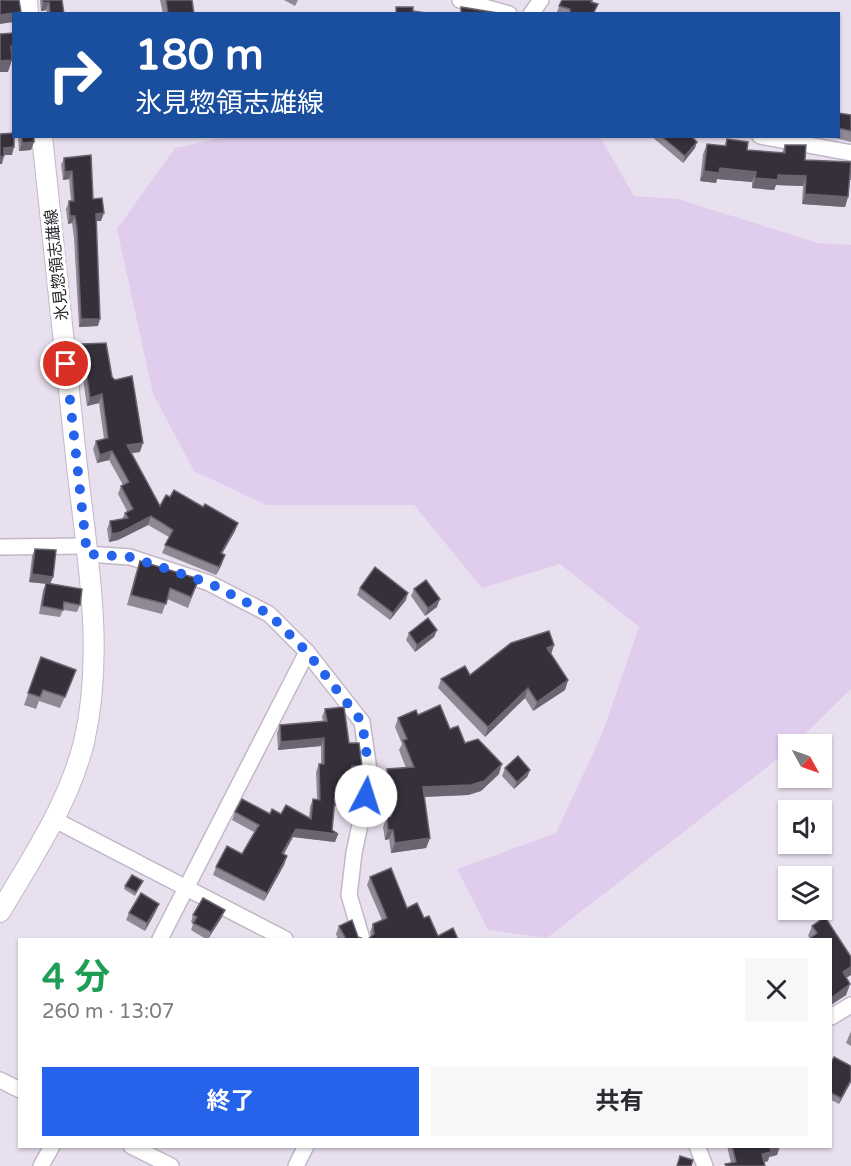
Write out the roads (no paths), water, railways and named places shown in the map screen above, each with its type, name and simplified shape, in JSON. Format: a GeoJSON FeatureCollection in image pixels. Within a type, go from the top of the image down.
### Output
{"type":"FeatureCollection","features":[{"type":"Feature","properties":{"kind":"main road","name":"氷見惣領志雄線"},"geometry":{"type":"LineString","coordinates":[[0,912],[55,820],[84,743],[92,691],[94,639],[87,550],[42,138]]}},
{"type":"Feature","properties":{"kind":"street"},"geometry":{"type":"LineString","coordinates":[[460,0],[502,12]]}},
{"type":"Feature","properties":{"kind":"street"},"geometry":{"type":"LineString","coordinates":[[770,138],[851,153]]}},
{"type":"Feature","properties":{"kind":"street"},"geometry":{"type":"LineString","coordinates":[[0,547],[87,550],[130,557],[209,583],[269,614],[307,652],[362,722],[370,777],[354,853],[350,895],[362,938]]}},
{"type":"Feature","properties":{"kind":"street"},"geometry":{"type":"LineString","coordinates":[[161,938],[307,652]]}},
{"type":"Feature","properties":{"kind":"street"},"geometry":{"type":"LineString","coordinates":[[55,820],[283,938]]}},
{"type":"Feature","properties":{"kind":"street"},"geometry":{"type":"LineString","coordinates":[[832,1016],[851,1005]]}},
{"type":"Feature","properties":{"kind":"street"},"geometry":{"type":"LineString","coordinates":[[0,1080],[18,1089]]}},
{"type":"Feature","properties":{"kind":"street"},"geometry":{"type":"LineString","coordinates":[[41,1166],[51,1148]]}},
{"type":"Feature","properties":{"kind":"street"},"geometry":{"type":"LineString","coordinates":[[135,1148],[171,1166]]}},
{"type":"Feature","properties":{"kind":"street"},"geometry":{"type":"LineString","coordinates":[[296,1166],[305,1148]]}},
{"type":"Feature","properties":{"kind":"street"},"geometry":{"type":"LineString","coordinates":[[696,1148],[705,1166]]}}]}
